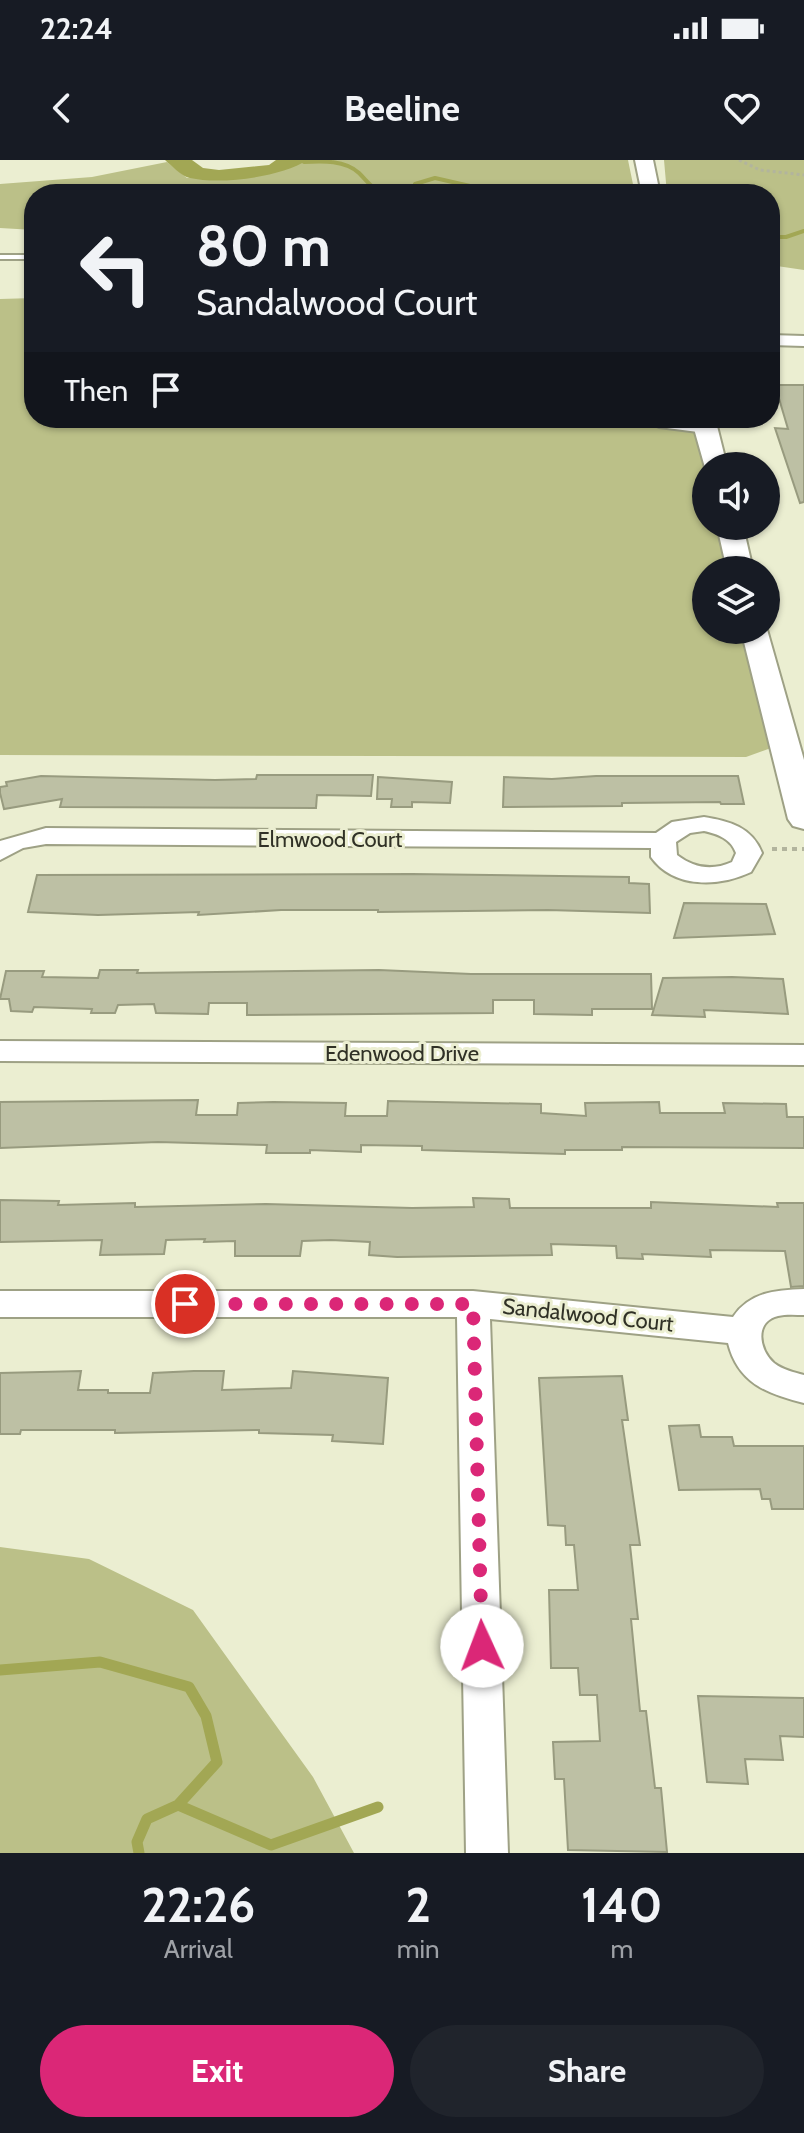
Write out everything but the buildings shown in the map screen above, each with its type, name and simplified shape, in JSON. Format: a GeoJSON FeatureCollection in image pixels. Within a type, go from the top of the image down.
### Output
{"type":"FeatureCollection","features":[{"type":"Feature","properties":{"kind":"street"},"geometry":{"type":"LineString","coordinates":[[644,160],[649,184]]}},
{"type":"Feature","properties":{"kind":"street"},"geometry":{"type":"LineString","coordinates":[[780,340],[804,341]]}},
{"type":"Feature","properties":{"kind":"street"},"geometry":{"type":"LineString","coordinates":[[705,428],[711,452]]}},
{"type":"Feature","properties":{"kind":"street"},"geometry":{"type":"LineString","coordinates":[[759,644],[796,763],[804,819]]}},
{"type":"Feature","properties":{"kind":"street","name":"Elmwood Court"},"geometry":{"type":"LineString","coordinates":[[0,852],[15,842],[46,836],[663,841]]}},
{"type":"Feature","properties":{"kind":"street","name":"Edenwood Drive"},"geometry":{"type":"LineString","coordinates":[[0,1051],[804,1055]]}},
{"type":"Feature","properties":{"kind":"street"},"geometry":{"type":"LineString","coordinates":[[804,1302],[772,1303],[756,1310],[744,1325],[742,1343],[749,1362],[766,1378],[789,1388],[804,1389]]}},
{"type":"Feature","properties":{"kind":"street","name":"Sandalwood Court"},"geometry":{"type":"LineString","coordinates":[[0,1304],[473,1304],[743,1331]]}},
{"type":"Feature","properties":{"kind":"street"},"geometry":{"type":"LineString","coordinates":[[473,1304],[487,1853]]}},
{"type":"Feature","properties":{"kind":"lane"},"geometry":{"type":"LineString","coordinates":[[0,257],[24,257]]}},
{"type":"Feature","properties":{"kind":"path"},"geometry":{"type":"LineString","coordinates":[[739,160],[760,170],[804,175]]}},
{"type":"Feature","properties":{"kind":"shaded area"},"geometry":{"type":"Polygon","coordinates":[[[165,160],[192,160],[203,168],[219,170],[269,165],[276,160],[307,160],[267,175],[218,181],[187,177],[165,160]]]}},
{"type":"Feature","properties":{"kind":"shaded area"},"geometry":{"type":"Polygon","coordinates":[[[307,160],[628,160],[633,184],[24,184],[24,229],[0,228],[0,184],[92,177],[167,162],[187,178],[307,160]]]}},
{"type":"Feature","properties":{"kind":"shaded area"},"geometry":{"type":"Polygon","coordinates":[[[664,160],[804,160],[804,270],[780,266],[780,184],[666,184],[664,160]]]}},
{"type":"Feature","properties":{"kind":"shaded area"},"geometry":{"type":"Polygon","coordinates":[[[24,298],[24,428],[701,428],[704,452],[692,452],[692,540],[730,540],[734,556],[692,556],[692,644],[757,644],[782,744],[746,757],[0,755],[0,299],[24,298]]]}},
{"type":"Feature","properties":{"kind":"shaded area"},"geometry":{"type":"Polygon","coordinates":[[[0,1547],[89,1559],[193,1610],[313,1777],[354,1853],[0,1853],[0,1547]]]}},
{"type":"Feature","properties":{"kind":"waterway"},"geometry":{"type":"LineString","coordinates":[[304,162],[347,166],[370,184]]}},
{"type":"Feature","properties":{"kind":"waterway"},"geometry":{"type":"LineString","coordinates":[[415,184],[435,178],[461,184]]}},
{"type":"Feature","properties":{"kind":"waterway"},"geometry":{"type":"LineString","coordinates":[[780,237],[804,231]]}},
{"type":"Feature","properties":{"kind":"waterway"},"geometry":{"type":"LineString","coordinates":[[0,1670],[100,1662],[189,1687],[206,1716],[217,1762],[178,1805]]}},
{"type":"Feature","properties":{"kind":"waterway"},"geometry":{"type":"LineString","coordinates":[[139,1853],[137,1842],[147,1819],[178,1805]]}},
{"type":"Feature","properties":{"kind":"waterway"},"geometry":{"type":"LineString","coordinates":[[178,1805],[271,1845],[378,1807]]}},
{"type":"Feature","properties":{"kind":"route"},"geometry":{"type":"LineString","coordinates":[[185,1304],[473,1304],[482,1646]]}}]}
